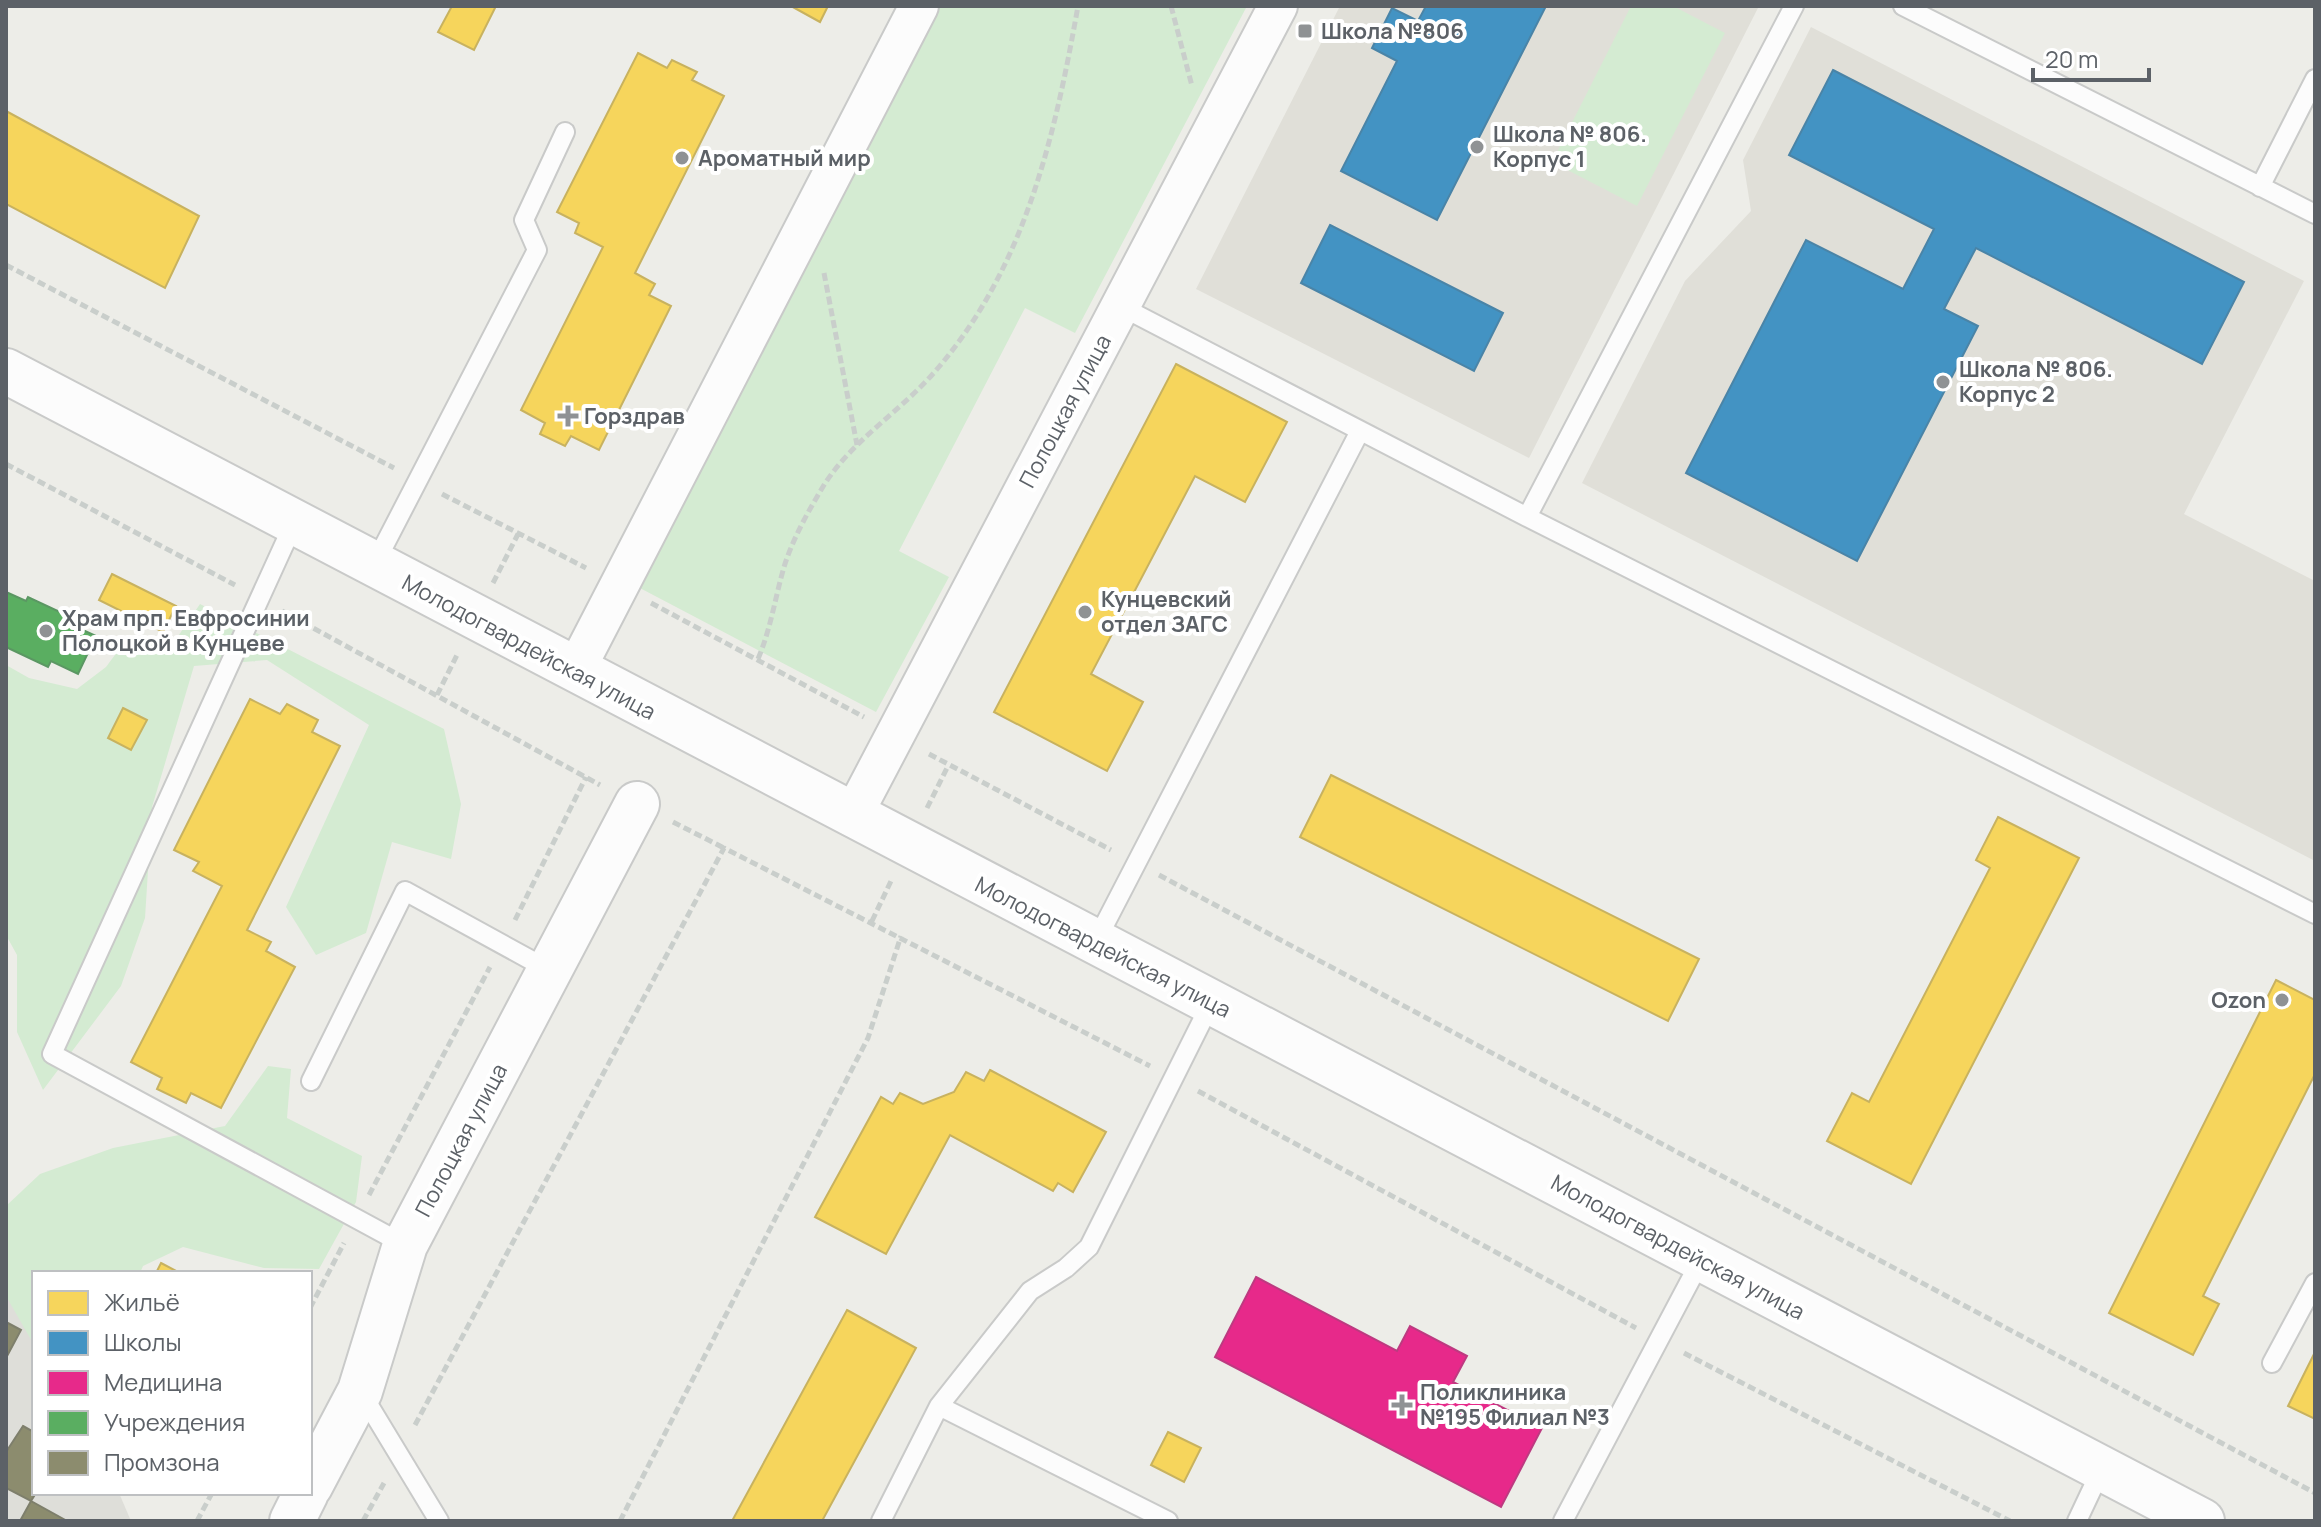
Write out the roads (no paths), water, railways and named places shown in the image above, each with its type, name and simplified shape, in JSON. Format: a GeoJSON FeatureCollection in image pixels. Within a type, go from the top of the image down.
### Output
{"type":"FeatureCollection","features":[{"type":"Feature","properties":{"kind":"street"},"geometry":{"type":"LineString","coordinates":[[575,671],[813,217],[919,6]]}},
{"type":"Feature","properties":{"kind":"street","name":"Полоцкая улица"},"geometry":{"type":"LineString","coordinates":[[852,817],[1278,6]]}},
{"type":"Feature","properties":{"kind":"street","name":"Молодогвардейская улица"},"geometry":{"type":"LineString","coordinates":[[6,371],[852,817],[2202,1521]]}},
{"type":"Feature","properties":{"kind":"street","name":"Полоцкая улица"},"geometry":{"type":"LineString","coordinates":[[312,1482],[360,1391],[405,1245],[637,804]]}},
{"type":"Feature","properties":{"kind":"street"},"geometry":{"type":"LineString","coordinates":[[292,1521],[305,1495]]}},
{"type":"Feature","properties":{"kind":"lane"},"geometry":{"type":"LineString","coordinates":[[1527,517],[1794,6]]}},
{"type":"Feature","properties":{"kind":"lane"},"geometry":{"type":"LineString","coordinates":[[1903,6],[2315,214]]}},
{"type":"Feature","properties":{"kind":"lane"},"geometry":{"type":"LineString","coordinates":[[2260,187],[2315,79]]}},
{"type":"Feature","properties":{"kind":"lane"},"geometry":{"type":"LineString","coordinates":[[374,565],[537,250],[524,220],[565,132]]}},
{"type":"Feature","properties":{"kind":"lane"},"geometry":{"type":"LineString","coordinates":[[1120,306],[1527,517],[2315,914]]}},
{"type":"Feature","properties":{"kind":"lane"},"geometry":{"type":"LineString","coordinates":[[1095,943],[1360,431]]}},
{"type":"Feature","properties":{"kind":"lane"},"geometry":{"type":"LineString","coordinates":[[294,523],[52,1054],[405,1245]]}},
{"type":"Feature","properties":{"kind":"lane"},"geometry":{"type":"LineString","coordinates":[[311,1081],[405,891],[551,971]]}},
{"type":"Feature","properties":{"kind":"lane"},"geometry":{"type":"LineString","coordinates":[[881,1521],[939,1406],[1030,1291],[1077,1260],[1089,1247],[1211,1003]]}},
{"type":"Feature","properties":{"kind":"lane"},"geometry":{"type":"LineString","coordinates":[[1563,1521],[1701,1260]]}},
{"type":"Feature","properties":{"kind":"lane"},"geometry":{"type":"LineString","coordinates":[[2272,1363],[2315,1283]]}},
{"type":"Feature","properties":{"kind":"lane"},"geometry":{"type":"LineString","coordinates":[[360,1391],[439,1521]]}},
{"type":"Feature","properties":{"kind":"lane"},"geometry":{"type":"LineString","coordinates":[[939,1406],[1168,1521]]}},
{"type":"Feature","properties":{"kind":"lane"},"geometry":{"type":"LineString","coordinates":[[2077,1521],[2102,1468]]}},
{"type":"Feature","properties":{"kind":"place","name":"Школа №806"},"geometry":{"type":"Point","coordinates":[1305,31]}},
{"type":"Feature","properties":{"kind":"place","name":"Школа № 806. Корпус 1"},"geometry":{"type":"Point","coordinates":[1477,147]}},
{"type":"Feature","properties":{"kind":"place","name":"Ароматный мир"},"geometry":{"type":"Point","coordinates":[682,158]}},
{"type":"Feature","properties":{"kind":"place","name":"Школа № 806. Корпус 2"},"geometry":{"type":"Point","coordinates":[1943,382]}},
{"type":"Feature","properties":{"kind":"place","name":"Горздрав"},"geometry":{"type":"Point","coordinates":[568,416]}},
{"type":"Feature","properties":{"kind":"place","name":"Кунцевский отдел ЗАГС"},"geometry":{"type":"Point","coordinates":[1085,612]}},
{"type":"Feature","properties":{"kind":"place","name":"Храм прп. Евфросинии Полоцкой в Кунцеве"},"geometry":{"type":"Point","coordinates":[46,631]}},
{"type":"Feature","properties":{"kind":"place","name":"Ozon"},"geometry":{"type":"Point","coordinates":[2282,1000]}},
{"type":"Feature","properties":{"kind":"place","name":"Поликлиника №195 Филиал №3"},"geometry":{"type":"Point","coordinates":[1402,1405]}}]}
